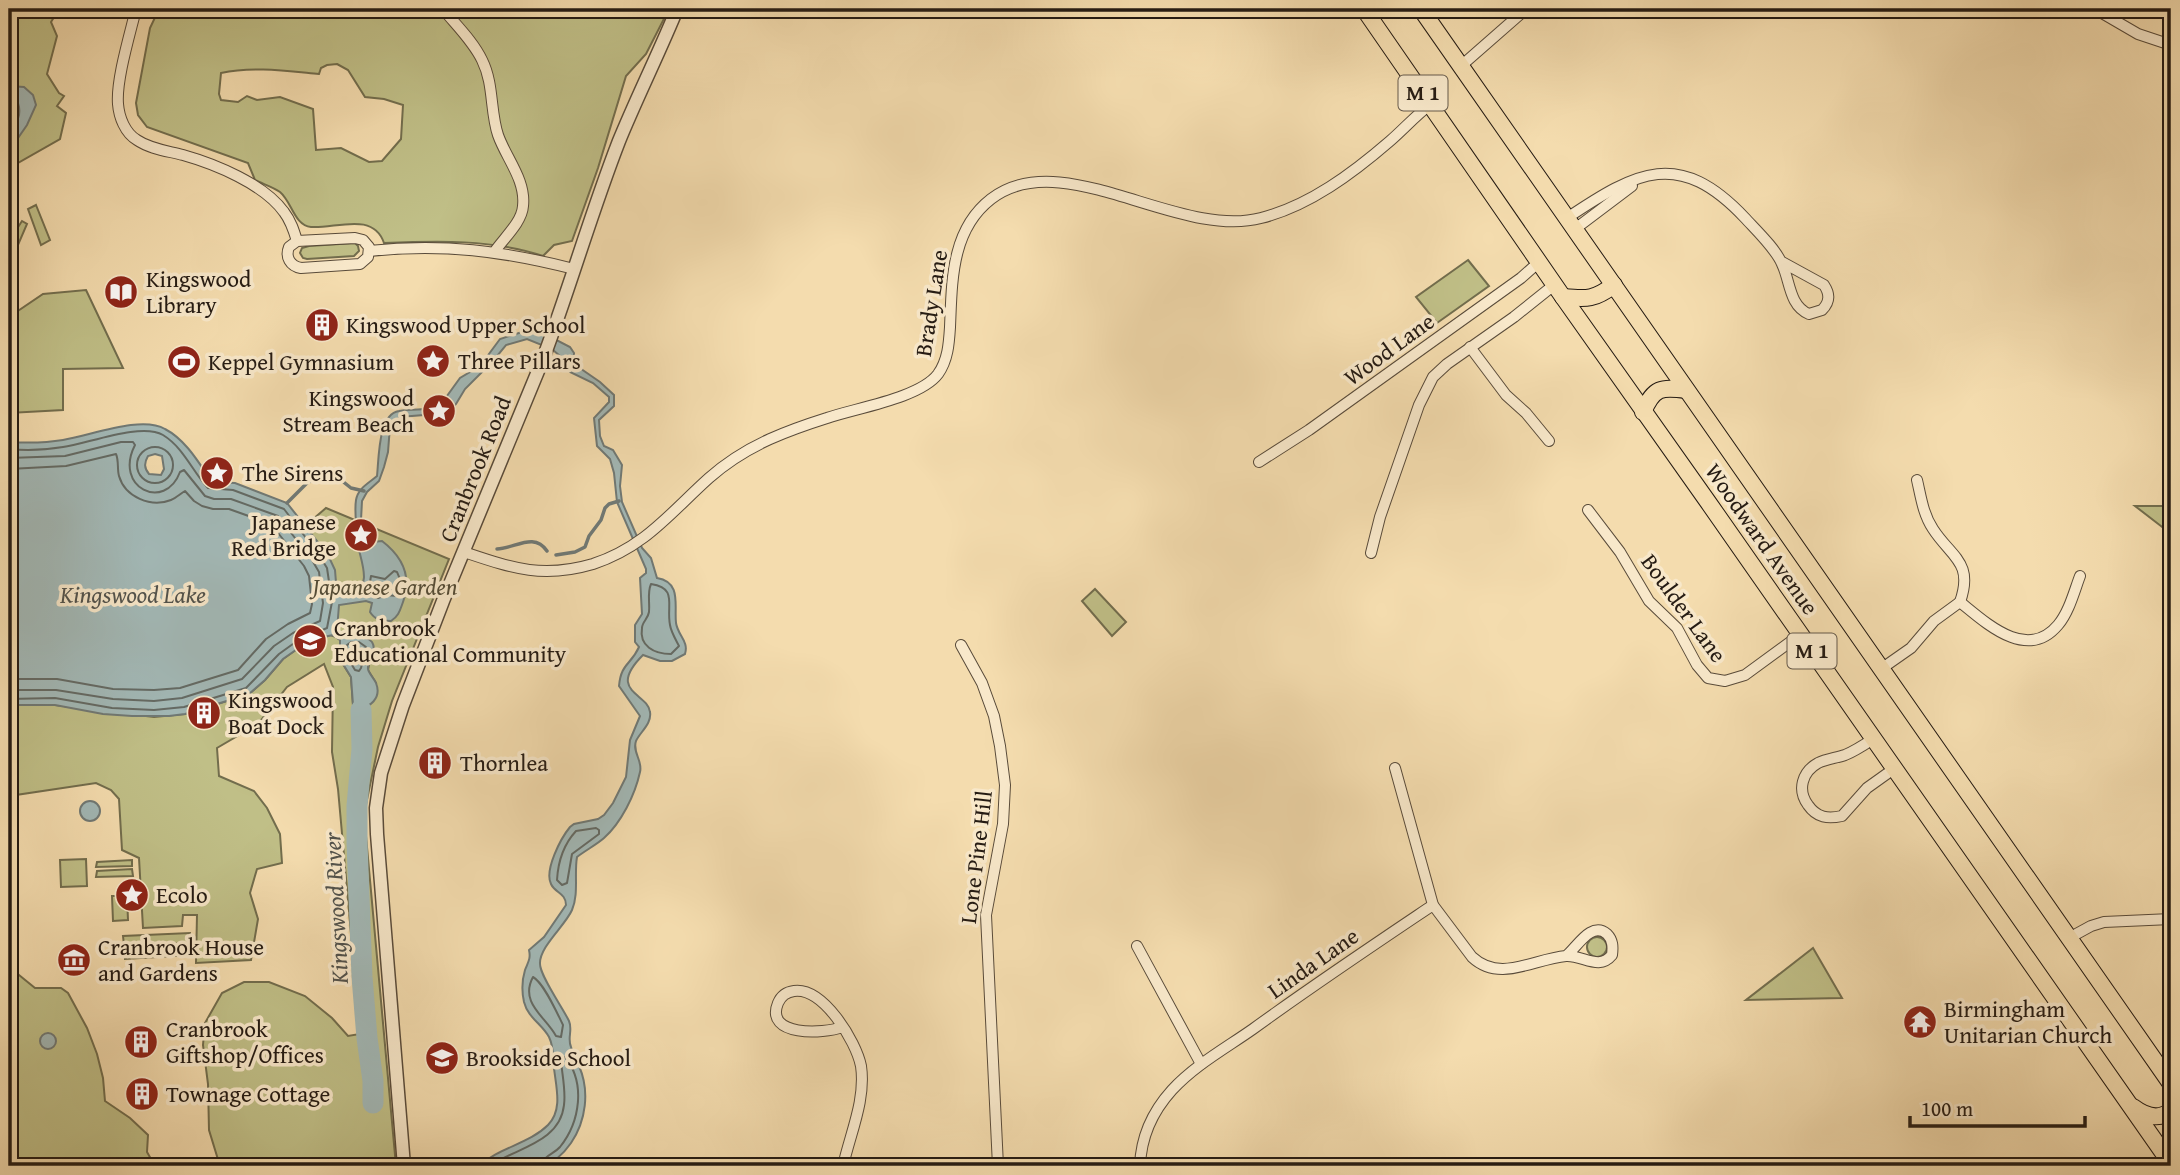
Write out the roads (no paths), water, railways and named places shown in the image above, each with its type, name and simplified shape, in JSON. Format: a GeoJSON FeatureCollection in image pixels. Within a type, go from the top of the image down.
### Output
{"type":"FeatureCollection","features":[{"type":"Feature","properties":{"kind":"main road","name":"Woodward Avenue"},"geometry":{"type":"LineString","coordinates":[[1364,9],[1643,412],[2171,1164]]}},
{"type":"Feature","properties":{"kind":"main road","name":"Woodward Avenue"},"geometry":{"type":"LineString","coordinates":[[1421,9],[2171,1084]]}},
{"type":"Feature","properties":{"kind":"main road"},"geometry":{"type":"LineString","coordinates":[[1559,291],[1590,299],[1614,285]]}},
{"type":"Feature","properties":{"kind":"main road"},"geometry":{"type":"LineString","coordinates":[[1643,412],[1650,396],[1664,387],[1686,390]]}},
{"type":"Feature","properties":{"kind":"main road"},"geometry":{"type":"LineString","coordinates":[[2129,1103],[2136,1110],[2153,1116],[2165,1116],[2171,1110]]}},
{"type":"Feature","properties":{"kind":"street"},"geometry":{"type":"LineString","coordinates":[[136,9],[117,97],[120,117],[128,132],[140,142],[219,167],[251,184],[282,209],[298,241]]}},
{"type":"Feature","properties":{"kind":"street"},"geometry":{"type":"LineString","coordinates":[[443,9],[484,63],[498,135],[518,176],[522,191],[520,217],[495,251]]}},
{"type":"Feature","properties":{"kind":"street","name":"Cranbrook Road"},"geometry":{"type":"LineString","coordinates":[[404,1166],[377,834],[377,794],[382,766],[403,705],[543,359],[619,141],[677,9]]}},
{"type":"Feature","properties":{"kind":"street"},"geometry":{"type":"LineString","coordinates":[[1461,66],[1526,9]]}},
{"type":"Feature","properties":{"kind":"street"},"geometry":{"type":"LineString","coordinates":[[2095,9],[2137,34],[2171,45]]}},
{"type":"Feature","properties":{"kind":"street","name":"Brady Lane"},"geometry":{"type":"LineString","coordinates":[[464,552],[517,569],[559,571],[612,557],[644,539],[710,478],[754,447],[797,428],[909,393],[930,382],[942,368],[949,341],[953,277],[959,245],[970,222],[994,197],[1023,184],[1059,182],[1196,217],[1227,221],[1260,219],[1287,209],[1332,186],[1431,104]]}},
{"type":"Feature","properties":{"kind":"street"},"geometry":{"type":"LineString","coordinates":[[1571,223],[1610,204],[1641,179],[1652,174],[1671,173],[1707,186],[1741,214],[1782,262],[1824,285],[1829,298],[1822,310],[1809,314],[1799,309],[1782,262]]}},
{"type":"Feature","properties":{"kind":"street"},"geometry":{"type":"LineString","coordinates":[[360,239],[365,242],[369,251],[366,260],[360,264],[299,268],[292,264],[288,255],[289,247],[298,241],[360,239]]}},
{"type":"Feature","properties":{"kind":"street"},"geometry":{"type":"LineString","coordinates":[[369,251],[438,247],[495,251],[574,269]]}},
{"type":"Feature","properties":{"kind":"street","name":"Wood Lane"},"geometry":{"type":"LineString","coordinates":[[1259,462],[1310,430],[1521,278],[1539,262]]}},
{"type":"Feature","properties":{"kind":"street"},"geometry":{"type":"LineString","coordinates":[[1371,553],[1380,517],[1425,390],[1433,377],[1470,347],[1559,291]]}},
{"type":"Feature","properties":{"kind":"street"},"geometry":{"type":"LineString","coordinates":[[1470,347],[1506,395],[1526,413],[1549,441]]}},
{"type":"Feature","properties":{"kind":"street"},"geometry":{"type":"LineString","coordinates":[[1881,669],[1911,648],[1934,621],[1960,602],[1965,580],[1956,555],[1934,532],[1927,518],[1917,480]]}},
{"type":"Feature","properties":{"kind":"street","name":"Boulder Lane"},"geometry":{"type":"LineString","coordinates":[[1588,510],[1620,552],[1649,601],[1677,628],[1697,665],[1708,678],[1725,681],[1745,675],[1801,634]]}},
{"type":"Feature","properties":{"kind":"street"},"geometry":{"type":"LineString","coordinates":[[1960,602],[2011,638],[2029,641],[2043,638],[2058,625],[2080,576]]}},
{"type":"Feature","properties":{"kind":"street","name":"Lone Pine Hill"},"geometry":{"type":"LineString","coordinates":[[961,645],[982,683],[994,716],[1005,785],[1003,824],[986,915],[998,1166]]}},
{"type":"Feature","properties":{"kind":"street"},"geometry":{"type":"LineString","coordinates":[[1874,739],[1855,751],[1818,763],[1810,769],[1803,777],[1802,784],[1806,802],[1821,817],[1842,816],[1867,788],[1895,768]]}},
{"type":"Feature","properties":{"kind":"street"},"geometry":{"type":"LineString","coordinates":[[1395,768],[1433,905],[1472,957],[1486,968],[1503,970],[1566,956],[1594,963],[1602,962],[1612,955],[1612,943],[1602,931],[1591,932],[1566,956]]}},
{"type":"Feature","properties":{"kind":"street","name":"Linda Lane"},"geometry":{"type":"LineString","coordinates":[[1140,1166],[1151,1120],[1172,1090],[1201,1065],[1433,905]]}},
{"type":"Feature","properties":{"kind":"street"},"geometry":{"type":"LineString","coordinates":[[2069,938],[2104,922],[2171,919]]}},
{"type":"Feature","properties":{"kind":"street"},"geometry":{"type":"LineString","coordinates":[[1137,946],[1201,1065]]}},
{"type":"Feature","properties":{"kind":"street"},"geometry":{"type":"LineString","coordinates":[[842,1027],[829,1031],[789,1029],[777,1018],[778,1002],[790,991],[810,994],[825,1005],[842,1027],[858,1058],[861,1079],[859,1104],[843,1166]]}},
{"type":"Feature","properties":{"kind":"water"},"geometry":{"type":"Polygon","coordinates":[[[9,9],[28,9],[15,21],[9,36],[9,9]]]}},
{"type":"Feature","properties":{"kind":"water"},"geometry":{"type":"Polygon","coordinates":[[[9,86],[24,87],[33,95],[36,105],[27,125],[9,151],[9,131],[16,122],[19,111],[18,103],[9,100],[9,86]]]}},
{"type":"Feature","properties":{"kind":"water","name":"Kingswood Lake"},"geometry":{"type":"Polygon","coordinates":[[[539,331],[570,347],[574,353],[574,364],[614,395],[614,406],[599,420],[600,436],[604,446],[613,450],[622,465],[622,502],[642,548],[651,558],[657,578],[665,580],[673,590],[676,623],[686,649],[685,654],[672,661],[660,661],[643,655],[628,677],[628,684],[648,706],[650,712],[649,720],[635,745],[641,768],[638,781],[616,825],[604,838],[577,857],[572,910],[548,944],[540,964],[570,1024],[570,1044],[584,1085],[583,1116],[576,1134],[559,1157],[543,1166],[521,1168],[479,1166],[540,1131],[548,1125],[556,1112],[552,1045],[524,1002],[524,974],[529,950],[544,937],[566,905],[549,878],[558,846],[570,827],[598,819],[613,803],[626,777],[630,740],[640,716],[619,686],[624,668],[639,647],[635,642],[635,625],[642,614],[640,578],[646,573],[646,569],[617,502],[610,459],[597,446],[594,418],[609,402],[609,397],[593,383],[570,372],[561,357],[552,349],[527,339],[506,345],[465,389],[448,413],[400,417],[390,426],[384,467],[379,481],[362,501],[361,520],[366,541],[382,541],[400,561],[406,576],[406,593],[399,613],[391,621],[374,617],[370,612],[372,603],[366,601],[339,605],[337,630],[365,637],[374,646],[368,669],[376,683],[376,698],[366,707],[357,709],[353,705],[351,677],[340,659],[340,640],[333,635],[318,638],[300,647],[283,659],[249,694],[185,714],[132,716],[103,714],[55,705],[9,705],[9,442],[56,441],[129,425],[155,425],[165,429],[186,446],[212,482],[235,483],[287,503],[328,555],[335,570],[337,595],[348,597],[359,590],[364,577],[357,539],[356,500],[361,489],[377,476],[381,438],[387,420],[399,411],[439,407],[460,378],[480,366],[500,339],[522,332],[539,331]],[[148,456],[145,465],[149,474],[161,475],[164,469],[162,456],[148,456]]]}},
{"type":"Feature","properties":{"kind":"water"},"geometry":{"type":"Polygon","coordinates":[[[90,801],[97,804],[100,811],[97,818],[90,821],[83,818],[80,811],[83,804],[90,801]]]}},
{"type":"Feature","properties":{"kind":"water"},"geometry":{"type":"Polygon","coordinates":[[[48,1033],[54,1035],[54,1047],[48,1049],[42,1047],[40,1041],[42,1035],[48,1033]]]}},
{"type":"Feature","properties":{"kind":"waterway"},"geometry":{"type":"LineString","coordinates":[[287,503],[307,483],[324,474],[336,476],[351,488],[364,491]]}},
{"type":"Feature","properties":{"kind":"waterway"},"geometry":{"type":"LineString","coordinates":[[556,555],[575,552],[585,547],[605,508],[619,501]]}},
{"type":"Feature","properties":{"kind":"waterway"},"geometry":{"type":"LineString","coordinates":[[497,549],[530,542],[542,545],[547,551]]}},
{"type":"Feature","properties":{"kind":"waterway","name":"Kingswood River"},"geometry":{"type":"LineString","coordinates":[[361,710],[362,749],[357,842],[362,977],[373,1103]]}},
{"type":"Feature","properties":{"kind":"place","name":"Kingswood Library"},"geometry":{"type":"Point","coordinates":[121,292]}},
{"type":"Feature","properties":{"kind":"place","name":"Kingswood Upper School"},"geometry":{"type":"Point","coordinates":[322,325]}},
{"type":"Feature","properties":{"kind":"place","name":"Three Pillars"},"geometry":{"type":"Point","coordinates":[433,361]}},
{"type":"Feature","properties":{"kind":"place","name":"Keppel Gymnasium"},"geometry":{"type":"Point","coordinates":[184,362]}},
{"type":"Feature","properties":{"kind":"place","name":"Kingswood Stream Beach"},"geometry":{"type":"Point","coordinates":[439,411]}},
{"type":"Feature","properties":{"kind":"place","name":"The Sirens"},"geometry":{"type":"Point","coordinates":[217,473]}},
{"type":"Feature","properties":{"kind":"place","name":"Japanese Red Bridge"},"geometry":{"type":"Point","coordinates":[361,535]}},
{"type":"Feature","properties":{"kind":"place","name":"Cranbrook Educational Community"},"geometry":{"type":"Point","coordinates":[310,641]}},
{"type":"Feature","properties":{"kind":"place","name":"Kingswood Boat Dock"},"geometry":{"type":"Point","coordinates":[204,713]}},
{"type":"Feature","properties":{"kind":"place","name":"Thornlea"},"geometry":{"type":"Point","coordinates":[435,763]}},
{"type":"Feature","properties":{"kind":"place","name":"Ecolo"},"geometry":{"type":"Point","coordinates":[132,895]}},
{"type":"Feature","properties":{"kind":"place","name":"Cranbrook House and Gardens"},"geometry":{"type":"Point","coordinates":[74,960]}},
{"type":"Feature","properties":{"kind":"place","name":"Birmingham Unitarian Church"},"geometry":{"type":"Point","coordinates":[1920,1022]}},
{"type":"Feature","properties":{"kind":"place","name":"Cranbrook Giftshop/Offices"},"geometry":{"type":"Point","coordinates":[141,1042]}},
{"type":"Feature","properties":{"kind":"place","name":"Brookside School"},"geometry":{"type":"Point","coordinates":[442,1058]}},
{"type":"Feature","properties":{"kind":"place","name":"Townage Cottage"},"geometry":{"type":"Point","coordinates":[142,1094]}},
{"type":"Feature","properties":{"kind":"park label","name":"Japanese Garden"},"geometry":{"type":"Point","coordinates":[385,587]}}]}
